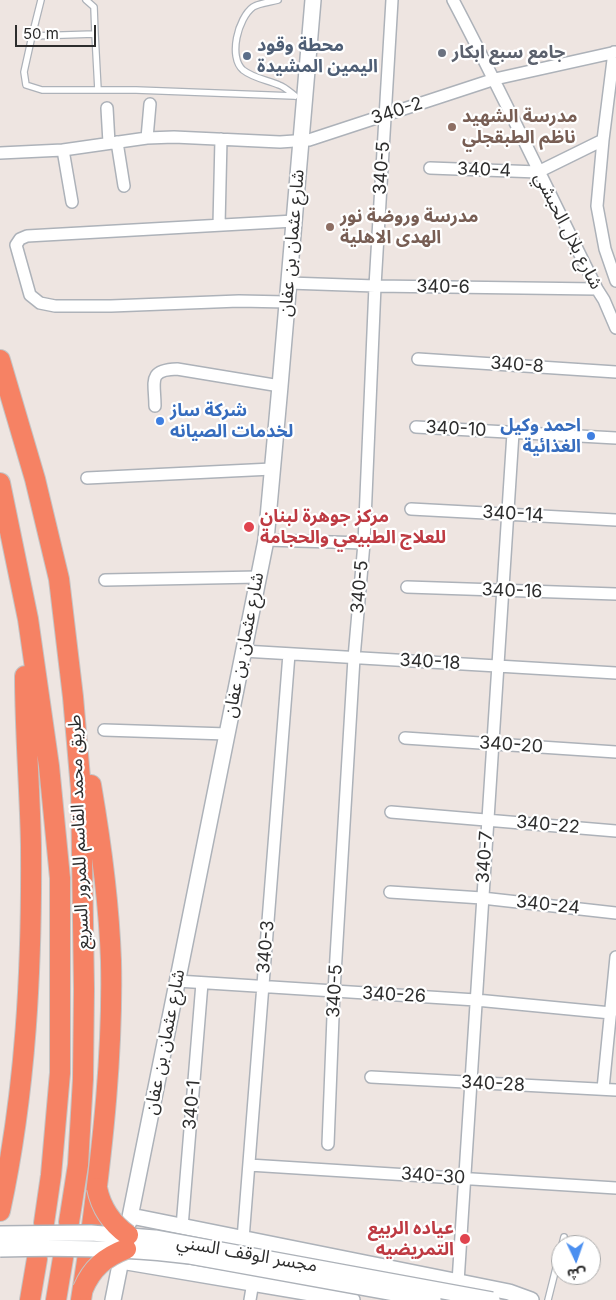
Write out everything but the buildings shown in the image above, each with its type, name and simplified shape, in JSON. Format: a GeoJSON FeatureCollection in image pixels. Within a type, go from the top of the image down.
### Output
{"type":"FeatureCollection","features":[{"type":"Feature","properties":{"kind":"highway","name":"طريق محمد القاسم للمرور السريع"},"geometry":{"type":"LineString","coordinates":[[0,360],[35,479],[59,579],[74,697],[81,789],[84,1009],[83,1079],[78,1165],[69,1222]]}},
{"type":"Feature","properties":{"kind":"highway","name":"طريق محمد القاسم للمرور السريع"},"geometry":{"type":"LineString","coordinates":[[0,483],[4,521],[28,620],[49,766],[60,878],[60,1073],[51,1175],[44,1223]]}},
{"type":"Feature","properties":{"kind":"highway"},"geometry":{"type":"LineString","coordinates":[[0,1211],[20,1091],[29,976],[31,855],[25,679],[28,620]]}},
{"type":"Feature","properties":{"kind":"highway"},"geometry":{"type":"LineString","coordinates":[[74,697],[102,845],[111,962],[107,1092],[97,1188],[82,1294]]}},
{"type":"Feature","properties":{"kind":"highway"},"geometry":{"type":"LineString","coordinates":[[82,1294],[88,1278],[95,1268],[126,1241],[120,1229],[107,1215],[102,1206],[97,1188]]}},
{"type":"Feature","properties":{"kind":"highway"},"geometry":{"type":"LineString","coordinates":[[56,1300],[63,1258]]}},
{"type":"Feature","properties":{"kind":"highway"},"geometry":{"type":"LineString","coordinates":[[30,1300],[37,1259]]}},
{"type":"Feature","properties":{"kind":"street","name":"شارع عثمان بن عفان"},"geometry":{"type":"LineString","coordinates":[[113,1300],[266,540],[300,141],[299,96],[313,0]]}},
{"type":"Feature","properties":{"kind":"street","name":"340-5"},"geometry":{"type":"LineString","coordinates":[[328,1144],[334,991],[354,658],[364,543],[375,286],[392,0]]}},
{"type":"Feature","properties":{"kind":"street","name":"شارع بلال الحبشي"},"geometry":{"type":"LineString","coordinates":[[453,0],[495,79],[538,172],[604,300],[616,328]]}},
{"type":"Feature","properties":{"kind":"street","name":"340-2"},"geometry":{"type":"LineString","coordinates":[[0,152],[63,150],[146,138],[309,140],[495,79],[615,52]]}},
{"type":"Feature","properties":{"kind":"street"},"geometry":{"type":"LineString","coordinates":[[615,52],[613,90],[602,140],[597,206],[605,249],[616,281]]}},
{"type":"Feature","properties":{"kind":"street"},"geometry":{"type":"LineString","coordinates":[[146,138],[150,104]]}},
{"type":"Feature","properties":{"kind":"street"},"geometry":{"type":"LineString","coordinates":[[107,108],[113,143],[124,186]]}},
{"type":"Feature","properties":{"kind":"street"},"geometry":{"type":"LineString","coordinates":[[219,225],[221,139]]}},
{"type":"Feature","properties":{"kind":"street"},"geometry":{"type":"LineString","coordinates":[[538,172],[602,140]]}},
{"type":"Feature","properties":{"kind":"street"},"geometry":{"type":"LineString","coordinates":[[63,150],[72,202]]}},
{"type":"Feature","properties":{"kind":"street","name":"340-4"},"geometry":{"type":"LineString","coordinates":[[430,168],[538,172]]}},
{"type":"Feature","properties":{"kind":"street"},"geometry":{"type":"LineString","coordinates":[[287,302],[239,301],[101,306],[55,306],[40,304],[30,296],[16,245],[20,239],[27,236],[294,221]]}},
{"type":"Feature","properties":{"kind":"street","name":"340-6"},"geometry":{"type":"LineString","coordinates":[[289,283],[597,289]]}},
{"type":"Feature","properties":{"kind":"street"},"geometry":{"type":"LineString","coordinates":[[604,300],[616,297]]}},
{"type":"Feature","properties":{"kind":"street","name":"340-8"},"geometry":{"type":"LineString","coordinates":[[418,359],[616,372]]}},
{"type":"Feature","properties":{"kind":"street"},"geometry":{"type":"LineString","coordinates":[[155,406],[154,378],[162,369],[177,369],[280,386]]}},
{"type":"Feature","properties":{"kind":"street","name":"340-10"},"geometry":{"type":"LineString","coordinates":[[416,427],[616,438]]}},
{"type":"Feature","properties":{"kind":"street","name":"340-7"},"geometry":{"type":"LineString","coordinates":[[458,1282],[513,433]]}},
{"type":"Feature","properties":{"kind":"street"},"geometry":{"type":"LineString","coordinates":[[87,478],[272,469]]}},
{"type":"Feature","properties":{"kind":"street","name":"340-14"},"geometry":{"type":"LineString","coordinates":[[411,509],[616,520]]}},
{"type":"Feature","properties":{"kind":"street"},"geometry":{"type":"LineString","coordinates":[[266,540],[364,543]]}},
{"type":"Feature","properties":{"kind":"street"},"geometry":{"type":"LineString","coordinates":[[105,580],[258,577]]}},
{"type":"Feature","properties":{"kind":"street","name":"340-16"},"geometry":{"type":"LineString","coordinates":[[407,587],[616,594]]}},
{"type":"Feature","properties":{"kind":"street","name":"340-18"},"geometry":{"type":"LineString","coordinates":[[243,651],[616,673]]}},
{"type":"Feature","properties":{"kind":"street","name":"340-3"},"geometry":{"type":"LineString","coordinates":[[243,1239],[289,654]]}},
{"type":"Feature","properties":{"kind":"street"},"geometry":{"type":"LineString","coordinates":[[104,730],[226,734]]}},
{"type":"Feature","properties":{"kind":"street","name":"340-20"},"geometry":{"type":"LineString","coordinates":[[405,738],[616,752]]}},
{"type":"Feature","properties":{"kind":"street","name":"340-22"},"geometry":{"type":"LineString","coordinates":[[391,812],[616,830]]}},
{"type":"Feature","properties":{"kind":"street","name":"340-24"},"geometry":{"type":"LineString","coordinates":[[390,892],[482,898],[616,913]]}},
{"type":"Feature","properties":{"kind":"street"},"geometry":{"type":"LineString","coordinates":[[604,1089],[616,957]]}},
{"type":"Feature","properties":{"kind":"street","name":"340-26"},"geometry":{"type":"LineString","coordinates":[[177,981],[476,1000],[611,1013]]}},
{"type":"Feature","properties":{"kind":"street","name":"340-1"},"geometry":{"type":"LineString","coordinates":[[182,1227],[202,984]]}},
{"type":"Feature","properties":{"kind":"street","name":"340-28"},"geometry":{"type":"LineString","coordinates":[[371,1077],[616,1090]]}},
{"type":"Feature","properties":{"kind":"street","name":"340-30"},"geometry":{"type":"LineString","coordinates":[[249,1165],[616,1188]]}},
{"type":"Feature","properties":{"kind":"street"},"geometry":{"type":"LineString","coordinates":[[126,1241],[182,1227],[509,1292],[531,1300]]}},
{"type":"Feature","properties":{"kind":"street","name":"مجسر الوقف السني"},"geometry":{"type":"LineString","coordinates":[[0,1234],[207,1246],[492,1300]]}},
{"type":"Feature","properties":{"kind":"street","name":"مجسر الوقف السني"},"geometry":{"type":"LineString","coordinates":[[0,1249],[90,1240]]}},
{"type":"Feature","properties":{"kind":"street"},"geometry":{"type":"LineString","coordinates":[[126,1241],[254,1282],[352,1300]]}},
{"type":"Feature","properties":{"kind":"street","name":"مجسر الوقف السني"},"geometry":{"type":"LineString","coordinates":[[126,1241],[190,1256],[433,1300]]}},
{"type":"Feature","properties":{"kind":"street"},"geometry":{"type":"LineString","coordinates":[[250,1300],[254,1282]]}},
{"type":"Feature","properties":{"kind":"lane"},"geometry":{"type":"LineString","coordinates":[[41,0],[24,72],[26,85],[42,90],[136,90],[299,96]]}},
{"type":"Feature","properties":{"kind":"lane"},"geometry":{"type":"LineString","coordinates":[[86,0],[94,8],[98,90]]}},
{"type":"Feature","properties":{"kind":"lane"},"geometry":{"type":"LineString","coordinates":[[278,0],[254,6],[246,14],[240,28],[235,49],[236,58],[242,69],[253,76],[281,85],[299,96]]}},
{"type":"Feature","properties":{"kind":"lane"},"geometry":{"type":"LineString","coordinates":[[32,36],[95,34]]}},
{"type":"Feature","properties":{"kind":"lane"},"geometry":{"type":"LineString","coordinates":[[548,1300],[552,1285]]}},
{"type":"Feature","properties":{"kind":"place","name":"جامع سبع ابكار"},"geometry":{"type":"Point","coordinates":[442,53]}},
{"type":"Feature","properties":{"kind":"place","name":"محطة وقود اليمين المشيدة"},"geometry":{"type":"Point","coordinates":[247,56]}},
{"type":"Feature","properties":{"kind":"place","name":"مدرسة الشهيد ناظم الطبقجلي"},"geometry":{"type":"Point","coordinates":[452,127]}},
{"type":"Feature","properties":{"kind":"place","name":"مدرسة وروضة نور الهدى الاهلية"},"geometry":{"type":"Point","coordinates":[330,227]}},
{"type":"Feature","properties":{"kind":"place","name":"شركة ساز لخدمات الصيانه"},"geometry":{"type":"Point","coordinates":[160,421]}},
{"type":"Feature","properties":{"kind":"place","name":"احمد وكيل الغذائية"},"geometry":{"type":"Point","coordinates":[591,436]}},
{"type":"Feature","properties":{"kind":"place","name":"مركز جوهرة لبنان للعلاج الطبيعي والحجامة"},"geometry":{"type":"Point","coordinates":[249,527]}},
{"type":"Feature","properties":{"kind":"place","name":"عياده الربيع التمريضيه"},"geometry":{"type":"Point","coordinates":[465,1239]}}]}
